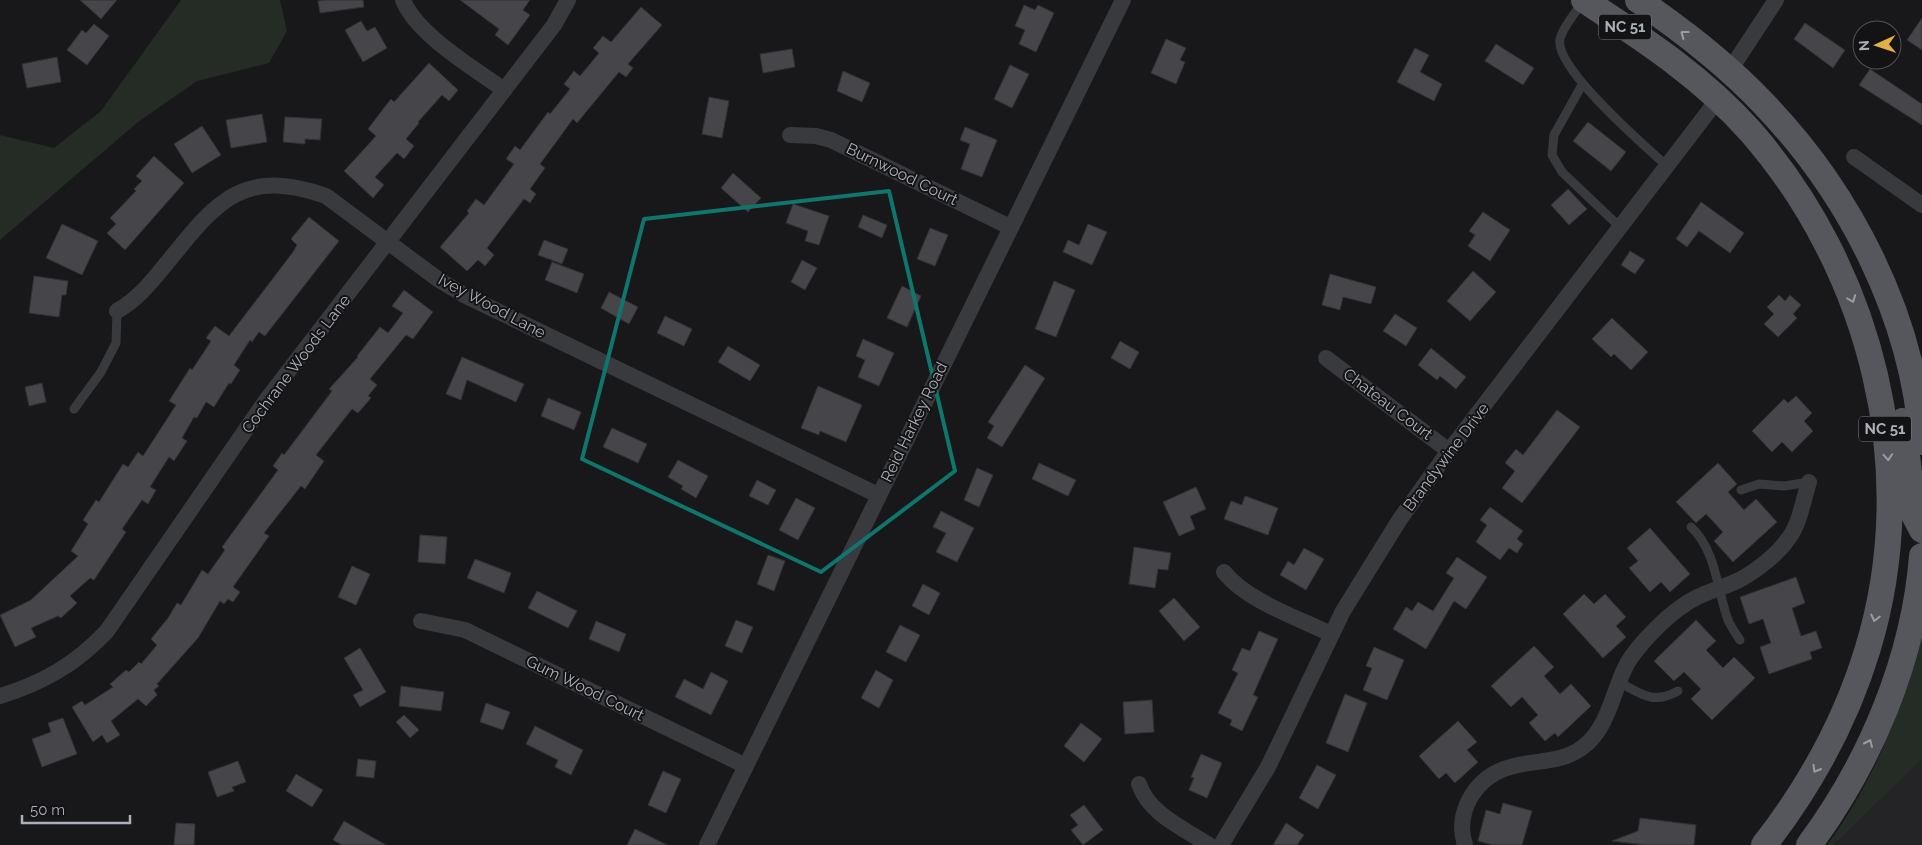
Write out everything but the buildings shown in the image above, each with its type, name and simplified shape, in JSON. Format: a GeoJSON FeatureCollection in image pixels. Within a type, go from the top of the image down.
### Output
{"type":"FeatureCollection","features":[{"type":"Feature","properties":{"kind":"main road","name":"NC 51"},"geometry":{"type":"LineString","coordinates":[[1584,0],[1666,54],[1718,99],[1771,157],[1817,225],[1840,272],[1864,331],[1883,409],[1888,459],[1888,532],[1882,587],[1868,649],[1846,709],[1830,743],[1798,797],[1764,845]]}},
{"type":"Feature","properties":{"kind":"main road"},"geometry":{"type":"LineString","coordinates":[[1617,0],[1631,9],[1647,6]]}},
{"type":"Feature","properties":{"kind":"main road","name":"NC 51"},"geometry":{"type":"LineString","coordinates":[[1647,6],[1730,70],[1764,103],[1820,170],[1853,223],[1887,295],[1911,372],[1922,442]]}},
{"type":"Feature","properties":{"kind":"main road"},"geometry":{"type":"LineString","coordinates":[[1666,54],[1689,58],[1707,72],[1738,100],[1795,164],[1828,214],[1851,255],[1878,318],[1888,350],[1911,372]]}},
{"type":"Feature","properties":{"kind":"main road"},"geometry":{"type":"LineString","coordinates":[[1883,409],[1894,409],[1903,420],[1911,472],[1914,514],[1922,530]]}},
{"type":"Feature","properties":{"kind":"main road"},"geometry":{"type":"LineString","coordinates":[[1809,845],[1846,787],[1864,754],[1892,690],[1910,627],[1918,591],[1922,556]]}},
{"type":"Feature","properties":{"kind":"street"},"geometry":{"type":"LineString","coordinates":[[403,0],[414,19],[427,32],[504,90]]}},
{"type":"Feature","properties":{"kind":"street","name":"Cochrane Woods Lane"},"geometry":{"type":"LineString","coordinates":[[0,696],[33,685],[54,675],[76,661],[107,631],[267,399],[554,25],[568,0]]}},
{"type":"Feature","properties":{"kind":"street"},"geometry":{"type":"LineString","coordinates":[[1730,70],[1776,0]]}},
{"type":"Feature","properties":{"kind":"street","name":"Reid Harkey Road"},"geometry":{"type":"LineString","coordinates":[[707,845],[1010,227],[1116,2]]}},
{"type":"Feature","properties":{"kind":"street","name":"Brandywine Drive"},"geometry":{"type":"LineString","coordinates":[[1221,845],[1272,758],[1331,634],[1369,566],[1449,451],[1718,99]]}},
{"type":"Feature","properties":{"kind":"street","name":"Burnwood Court"},"geometry":{"type":"LineString","coordinates":[[790,135],[816,136],[831,140],[1010,227]]}},
{"type":"Feature","properties":{"kind":"street"},"geometry":{"type":"LineString","coordinates":[[1854,157],[1922,206]]}},
{"type":"Feature","properties":{"kind":"street","name":"Ivey Wood Lane"},"geometry":{"type":"LineString","coordinates":[[117,310],[140,295],[204,217],[220,202],[241,192],[262,186],[284,185],[306,189],[326,196],[439,280],[464,295],[878,495]]}},
{"type":"Feature","properties":{"kind":"street","name":"Chateau Court"},"geometry":{"type":"LineString","coordinates":[[1326,358],[1449,451]]}},
{"type":"Feature","properties":{"kind":"street"},"geometry":{"type":"LineString","coordinates":[[1465,845],[1461,833],[1462,813],[1470,796],[1487,779],[1504,769],[1567,756],[1583,747],[1594,735],[1606,716],[1626,665],[1644,641],[1684,604],[1741,579],[1789,539],[1809,482]]}},
{"type":"Feature","properties":{"kind":"street"},"geometry":{"type":"LineString","coordinates":[[1224,572],[1232,582],[1247,592],[1331,634]]}},
{"type":"Feature","properties":{"kind":"street","name":"Gum Wood Court"},"geometry":{"type":"LineString","coordinates":[[421,621],[465,630],[746,766]]}},
{"type":"Feature","properties":{"kind":"street"},"geometry":{"type":"LineString","coordinates":[[1139,784],[1143,795],[1160,813],[1209,845]]}},
{"type":"Feature","properties":{"kind":"lane"},"geometry":{"type":"LineString","coordinates":[[1584,0],[1560,38],[1560,49],[1582,85],[1667,166]]}},
{"type":"Feature","properties":{"kind":"lane"},"geometry":{"type":"LineString","coordinates":[[1582,85],[1554,135],[1552,155],[1562,172],[1621,228]]}},
{"type":"Feature","properties":{"kind":"lane"},"geometry":{"type":"LineString","coordinates":[[74,409],[101,372],[116,343],[117,310]]}},
{"type":"Feature","properties":{"kind":"lane"},"geometry":{"type":"LineString","coordinates":[[1741,490],[1759,484],[1784,486],[1809,482]]}},
{"type":"Feature","properties":{"kind":"lane"},"geometry":{"type":"LineString","coordinates":[[1691,527],[1700,535],[1706,547],[1729,622],[1740,640]]}},
{"type":"Feature","properties":{"kind":"lane"},"geometry":{"type":"LineString","coordinates":[[1618,682],[1646,697],[1665,698],[1678,691]]}},
{"type":"Feature","properties":{"kind":"highlighted area"},"geometry":{"type":"Polygon","coordinates":[[[889,191],[955,471],[821,572],[582,459],[644,219],[889,191]]]}},
{"type":"Feature","properties":{"kind":"shaded area"},"geometry":{"type":"Polygon","coordinates":[[[181,0],[280,0],[287,31],[269,63],[197,81],[138,122],[0,240],[0,135],[54,148],[101,111],[181,0]]]}},
{"type":"Feature","properties":{"kind":"shaded area"},"geometry":{"type":"Polygon","coordinates":[[[1922,633],[1922,759],[1834,845],[1827,845],[1859,796],[1885,744],[1896,717],[1922,633]]]}},
{"type":"Feature","properties":{"kind":"shaded area"},"geometry":{"type":"Polygon","coordinates":[[[1922,759],[1922,845],[1834,845],[1922,759]]]}}]}
